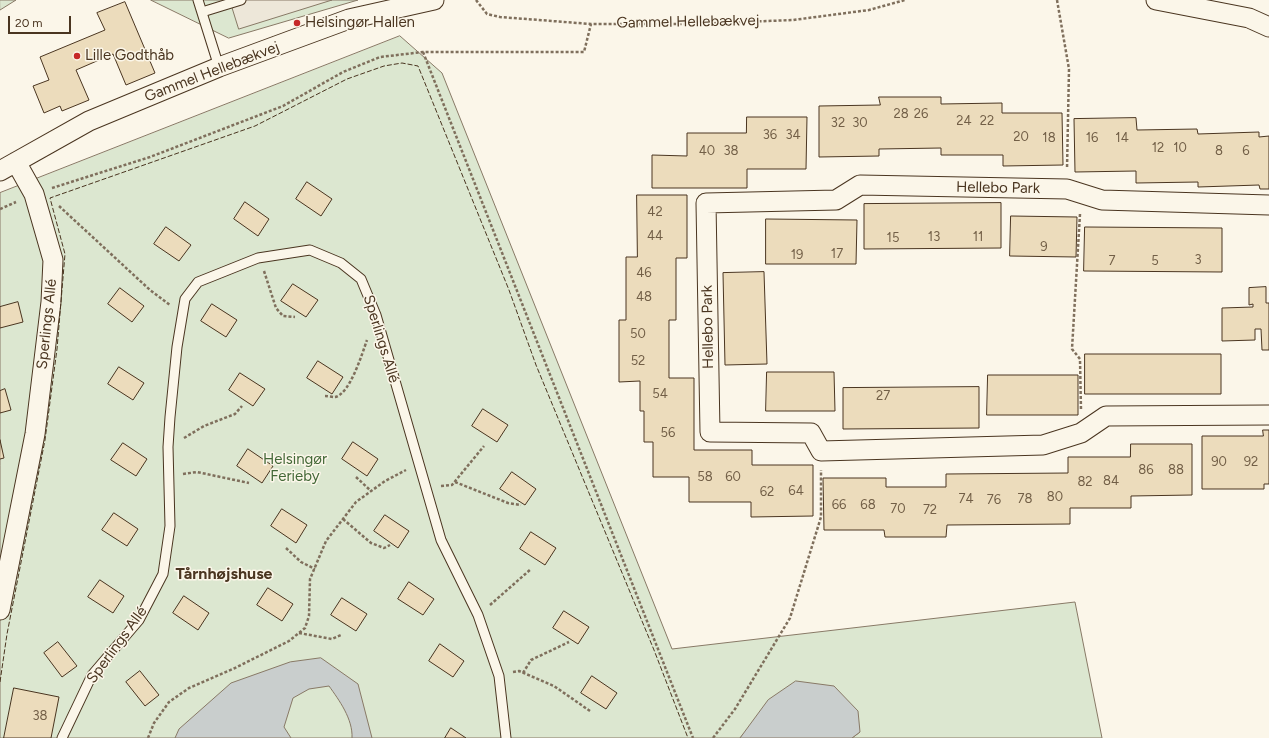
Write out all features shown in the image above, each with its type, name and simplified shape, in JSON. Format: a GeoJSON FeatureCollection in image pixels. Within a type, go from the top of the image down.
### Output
{"type":"FeatureCollection","features":[{"type":"Feature","properties":{"kind":"street","name":"Gammel Hellebækvej"},"geometry":{"type":"LineString","coordinates":[[8,166],[89,121],[219,68],[349,19],[434,0]]}},
{"type":"Feature","properties":{"kind":"street"},"geometry":{"type":"LineString","coordinates":[[1156,0],[1250,18],[1269,27]]}},
{"type":"Feature","properties":{"kind":"street","name":"Sperlings Allé"},"geometry":{"type":"LineString","coordinates":[[0,610],[35,434],[51,302],[53,260],[38,193],[8,166]]}},
{"type":"Feature","properties":{"kind":"street","name":"Hellebo Park"},"geometry":{"type":"LineString","coordinates":[[821,451],[811,433],[710,432],[706,203],[836,200],[860,185],[1074,191],[1102,200],[1269,205]]}},
{"type":"Feature","properties":{"kind":"street"},"geometry":{"type":"LineString","coordinates":[[821,451],[1043,445],[1081,433],[1106,416],[1269,415]]}},
{"type":"Feature","properties":{"kind":"lane"},"geometry":{"type":"LineString","coordinates":[[198,0],[219,68]]}},
{"type":"Feature","properties":{"kind":"lane"},"geometry":{"type":"LineString","coordinates":[[202,12],[241,0]]}},
{"type":"Feature","properties":{"kind":"lane","name":"Sperlings Allé"},"geometry":{"type":"LineString","coordinates":[[62,738],[92,675],[139,620],[163,574],[170,526],[170,475],[168,447],[177,347],[185,298],[198,282],[258,258],[310,250],[341,263],[361,279],[376,315],[441,540],[478,615],[499,676],[506,738]]}},
{"type":"Feature","properties":{"kind":"path","name":"Gammel Hellebækvej"},"geometry":{"type":"LineString","coordinates":[[476,0],[487,14],[500,17],[591,24],[692,24],[792,20],[869,10],[905,0]]}},
{"type":"Feature","properties":{"kind":"path"},"geometry":{"type":"LineString","coordinates":[[1057,0],[1068,69],[1074,191],[1072,349],[1080,359],[1081,433]]}},
{"type":"Feature","properties":{"kind":"path"},"geometry":{"type":"LineString","coordinates":[[0,209],[38,193],[150,157],[283,106],[343,72],[380,57],[423,52],[584,52],[591,24]]}},
{"type":"Feature","properties":{"kind":"path"},"geometry":{"type":"LineString","coordinates":[[423,52],[693,738]]}},
{"type":"Feature","properties":{"kind":"path"},"geometry":{"type":"LineString","coordinates":[[38,193],[150,290],[182,315]]}},
{"type":"Feature","properties":{"kind":"path"},"geometry":{"type":"LineString","coordinates":[[258,258],[266,276],[276,308],[283,316],[295,317]]}},
{"type":"Feature","properties":{"kind":"path"},"geometry":{"type":"LineString","coordinates":[[326,396],[335,396],[342,393],[353,376],[376,315]]}},
{"type":"Feature","properties":{"kind":"path"},"geometry":{"type":"LineString","coordinates":[[168,447],[204,426],[235,414],[242,406]]}},
{"type":"Feature","properties":{"kind":"path"},"geometry":{"type":"LineString","coordinates":[[426,488],[452,485],[484,446]]}},
{"type":"Feature","properties":{"kind":"path"},"geometry":{"type":"LineString","coordinates":[[713,738],[735,709],[790,618],[821,517],[821,451]]}},
{"type":"Feature","properties":{"kind":"path"},"geometry":{"type":"LineString","coordinates":[[148,738],[154,723],[169,702],[189,688],[282,645],[305,628],[309,616],[310,579],[326,541],[356,502],[385,481],[418,463]]}},
{"type":"Feature","properties":{"kind":"path"},"geometry":{"type":"LineString","coordinates":[[170,475],[197,472],[249,483]]}},
{"type":"Feature","properties":{"kind":"path"},"geometry":{"type":"LineString","coordinates":[[356,476],[371,491]]}},
{"type":"Feature","properties":{"kind":"path"},"geometry":{"type":"LineString","coordinates":[[455,482],[508,503],[521,505]]}},
{"type":"Feature","properties":{"kind":"path"},"geometry":{"type":"LineString","coordinates":[[343,519],[371,543],[384,548],[390,545]]}},
{"type":"Feature","properties":{"kind":"path"},"geometry":{"type":"LineString","coordinates":[[286,548],[301,562],[315,569]]}},
{"type":"Feature","properties":{"kind":"path"},"geometry":{"type":"LineString","coordinates":[[478,615],[531,569]]}},
{"type":"Feature","properties":{"kind":"path"},"geometry":{"type":"LineString","coordinates":[[299,633],[332,639],[341,634]]}},
{"type":"Feature","properties":{"kind":"path"},"geometry":{"type":"LineString","coordinates":[[523,672],[531,660],[569,642]]}},
{"type":"Feature","properties":{"kind":"path"},"geometry":{"type":"LineString","coordinates":[[499,676],[519,671],[523,672],[554,686],[590,711]]}},
{"type":"Feature","properties":{"kind":"green space"},"geometry":{"type":"Polygon","coordinates":[[[0,0],[16,0],[0,10],[0,0]]]}},
{"type":"Feature","properties":{"kind":"green space"},"geometry":{"type":"Polygon","coordinates":[[[151,0],[358,0],[229,38],[151,0]]]}},
{"type":"Feature","properties":{"kind":"green space","name":"Helsingør Ferieby"},"geometry":{"type":"Polygon","coordinates":[[[400,36],[442,73],[672,649],[1075,602],[1102,738],[852,738],[860,732],[751,725],[740,738],[0,738],[0,193],[400,36]]]}},
{"type":"Feature","properties":{"kind":"shaded area"},"geometry":{"type":"Polygon","coordinates":[[[230,0],[332,0],[239,29],[230,0]]]}},
{"type":"Feature","properties":{"kind":"shaded area"},"geometry":{"type":"Polygon","coordinates":[[[321,658],[358,684],[372,738],[352,738],[352,731],[348,717],[329,686],[309,689],[293,698],[284,727],[291,738],[175,738],[179,729],[231,683],[290,662],[321,658]]]}},
{"type":"Feature","properties":{"kind":"shaded area"},"geometry":{"type":"Polygon","coordinates":[[[796,681],[834,686],[858,711],[860,732],[852,738],[740,738],[768,700],[796,681]]]}},
{"type":"Feature","properties":{"kind":"building","name":"Lille Godthåb"},"geometry":{"type":"Polygon","coordinates":[[[125,2],[155,73],[126,85],[113,54],[76,70],[89,100],[62,111],[60,106],[44,113],[33,86],[49,80],[40,57],[105,30],[97,13],[125,2]]]}},
{"type":"Feature","properties":{"kind":"building"},"geometry":{"type":"Polygon","coordinates":[[[879,97],[941,97],[941,104],[1002,103],[1002,113],[1062,113],[1063,165],[1003,166],[1003,155],[941,155],[941,148],[879,149],[879,156],[819,157],[819,106],[880,105],[879,97]]]}},
{"type":"Feature","properties":{"kind":"building"},"geometry":{"type":"Polygon","coordinates":[[[747,117],[807,117],[806,169],[747,169],[747,188],[652,188],[652,155],[687,156],[687,133],[746,133],[747,117]]]}},
{"type":"Feature","properties":{"kind":"building"},"geometry":{"type":"Polygon","coordinates":[[[1136,118],[1137,130],[1197,129],[1198,134],[1259,132],[1259,137],[1269,136],[1269,189],[1260,189],[1259,185],[1198,187],[1198,182],[1136,183],[1136,171],[1075,172],[1074,119],[1136,118]]]}},
{"type":"Feature","properties":{"kind":"building"},"geometry":{"type":"Polygon","coordinates":[[[307,182],[332,199],[321,216],[296,199],[307,182]]]}},
{"type":"Feature","properties":{"kind":"building"},"geometry":{"type":"Polygon","coordinates":[[[637,195],[687,195],[687,258],[676,258],[676,320],[669,320],[669,378],[694,378],[694,450],[752,450],[752,465],[813,465],[813,516],[751,517],[751,502],[689,502],[689,477],[653,477],[653,442],[644,442],[644,411],[640,411],[640,381],[619,382],[619,320],[626,320],[626,257],[637,257],[637,195]]]}},
{"type":"Feature","properties":{"kind":"building"},"geometry":{"type":"Polygon","coordinates":[[[245,202],[269,219],[258,236],[234,219],[245,202]]]}},
{"type":"Feature","properties":{"kind":"building"},"geometry":{"type":"Polygon","coordinates":[[[1001,203],[1001,248],[864,249],[864,204],[1001,203]]]}},
{"type":"Feature","properties":{"kind":"building"},"geometry":{"type":"Polygon","coordinates":[[[1011,216],[1077,217],[1076,257],[1010,256],[1011,216]]]}},
{"type":"Feature","properties":{"kind":"building"},"geometry":{"type":"Polygon","coordinates":[[[766,219],[857,220],[856,264],[766,264],[766,219]]]}},
{"type":"Feature","properties":{"kind":"building"},"geometry":{"type":"Polygon","coordinates":[[[166,227],[191,245],[179,261],[154,244],[166,227]]]}},
{"type":"Feature","properties":{"kind":"building"},"geometry":{"type":"Polygon","coordinates":[[[1085,227],[1222,228],[1222,272],[1084,271],[1085,227]]]}},
{"type":"Feature","properties":{"kind":"building"},"geometry":{"type":"Polygon","coordinates":[[[764,272],[767,364],[725,365],[723,273],[764,272]]]}},
{"type":"Feature","properties":{"kind":"building"},"geometry":{"type":"Polygon","coordinates":[[[293,284],[318,300],[306,317],[281,301],[293,284]]]}},
{"type":"Feature","properties":{"kind":"building"},"geometry":{"type":"Polygon","coordinates":[[[1266,287],[1266,303],[1269,303],[1269,350],[1262,350],[1261,329],[1255,329],[1255,340],[1222,341],[1222,308],[1253,307],[1253,304],[1249,305],[1249,288],[1266,287]]]}},
{"type":"Feature","properties":{"kind":"building"},"geometry":{"type":"Polygon","coordinates":[[[120,288],[144,306],[132,322],[108,304],[120,288]]]}},
{"type":"Feature","properties":{"kind":"building"},"geometry":{"type":"Polygon","coordinates":[[[18,302],[23,322],[0,328],[0,307],[18,302]]]}},
{"type":"Feature","properties":{"kind":"building"},"geometry":{"type":"Polygon","coordinates":[[[212,304],[237,320],[226,337],[201,321],[212,304]]]}},
{"type":"Feature","properties":{"kind":"building"},"geometry":{"type":"Polygon","coordinates":[[[1085,354],[1221,354],[1221,394],[1085,394],[1085,354]]]}},
{"type":"Feature","properties":{"kind":"building"},"geometry":{"type":"Polygon","coordinates":[[[318,361],[343,377],[332,394],[307,378],[318,361]]]}},
{"type":"Feature","properties":{"kind":"building"},"geometry":{"type":"Polygon","coordinates":[[[119,367],[144,383],[133,400],[108,384],[119,367]]]}},
{"type":"Feature","properties":{"kind":"building"},"geometry":{"type":"Polygon","coordinates":[[[767,372],[834,372],[835,411],[766,411],[767,372]]]}},
{"type":"Feature","properties":{"kind":"building"},"geometry":{"type":"Polygon","coordinates":[[[240,373],[265,389],[253,406],[229,390],[240,373]]]}},
{"type":"Feature","properties":{"kind":"building"},"geometry":{"type":"Polygon","coordinates":[[[988,375],[1078,375],[1078,415],[987,415],[988,375]]]}},
{"type":"Feature","properties":{"kind":"building"},"geometry":{"type":"Polygon","coordinates":[[[979,387],[979,428],[843,429],[843,388],[979,387]]]}},
{"type":"Feature","properties":{"kind":"building"},"geometry":{"type":"Polygon","coordinates":[[[5,389],[11,410],[0,413],[0,391],[5,389]]]}},
{"type":"Feature","properties":{"kind":"building"},"geometry":{"type":"Polygon","coordinates":[[[483,409],[508,425],[497,442],[472,426],[483,409]]]}},
{"type":"Feature","properties":{"kind":"building"},"geometry":{"type":"Polygon","coordinates":[[[1263,430],[1269,430],[1269,484],[1264,484],[1264,489],[1202,489],[1202,436],[1263,436],[1263,430]]]}},
{"type":"Feature","properties":{"kind":"building"},"geometry":{"type":"Polygon","coordinates":[[[0,440],[4,458],[0,459],[0,440]]]}},
{"type":"Feature","properties":{"kind":"building"},"geometry":{"type":"Polygon","coordinates":[[[353,442],[378,459],[367,476],[342,459],[353,442]]]}},
{"type":"Feature","properties":{"kind":"building"},"geometry":{"type":"Polygon","coordinates":[[[123,443],[147,459],[136,476],[111,460],[123,443]]]}},
{"type":"Feature","properties":{"kind":"building"},"geometry":{"type":"Polygon","coordinates":[[[1131,444],[1192,444],[1192,495],[1131,496],[1131,508],[1070,508],[1070,524],[947,525],[946,537],[885,537],[884,530],[824,530],[823,478],[886,478],[886,487],[946,487],[946,474],[1068,473],[1068,457],[1130,457],[1131,444]]]}},
{"type":"Feature","properties":{"kind":"building"},"geometry":{"type":"Polygon","coordinates":[[[248,449],[273,466],[262,483],[237,466],[248,449]]]}},
{"type":"Feature","properties":{"kind":"building"},"geometry":{"type":"Polygon","coordinates":[[[512,472],[536,489],[525,505],[500,489],[512,472]]]}},
{"type":"Feature","properties":{"kind":"building"},"geometry":{"type":"Polygon","coordinates":[[[282,509],[307,525],[296,543],[271,526],[282,509]]]}},
{"type":"Feature","properties":{"kind":"building"},"geometry":{"type":"Polygon","coordinates":[[[114,513],[138,529],[127,546],[102,530],[114,513]]]}},
{"type":"Feature","properties":{"kind":"building"},"geometry":{"type":"Polygon","coordinates":[[[385,515],[409,531],[398,548],[374,531],[385,515]]]}},
{"type":"Feature","properties":{"kind":"building"},"geometry":{"type":"Polygon","coordinates":[[[531,532],[556,548],[545,565],[520,549],[531,532]]]}},
{"type":"Feature","properties":{"kind":"building"},"geometry":{"type":"Polygon","coordinates":[[[100,580],[124,596],[113,613],[88,597],[100,580]]]}},
{"type":"Feature","properties":{"kind":"building"},"geometry":{"type":"Polygon","coordinates":[[[409,582],[434,599],[423,615],[398,599],[409,582]]]}},
{"type":"Feature","properties":{"kind":"building"},"geometry":{"type":"Polygon","coordinates":[[[268,588],[293,604],[282,621],[257,605],[268,588]]]}},
{"type":"Feature","properties":{"kind":"building"},"geometry":{"type":"Polygon","coordinates":[[[184,596],[209,613],[198,630],[173,613],[184,596]]]}},
{"type":"Feature","properties":{"kind":"building"},"geometry":{"type":"Polygon","coordinates":[[[342,598],[367,614],[356,631],[331,615],[342,598]]]}},
{"type":"Feature","properties":{"kind":"building"},"geometry":{"type":"Polygon","coordinates":[[[564,611],[589,627],[578,644],[553,628],[564,611]]]}},
{"type":"Feature","properties":{"kind":"building"},"geometry":{"type":"Polygon","coordinates":[[[58,642],[77,666],[62,677],[44,653],[58,642]]]}},
{"type":"Feature","properties":{"kind":"building"},"geometry":{"type":"Polygon","coordinates":[[[440,644],[464,661],[453,677],[429,661],[440,644]]]}},
{"type":"Feature","properties":{"kind":"building"},"geometry":{"type":"Polygon","coordinates":[[[140,671],[159,695],[145,706],[126,682],[140,671]]]}},
{"type":"Feature","properties":{"kind":"building"},"geometry":{"type":"Polygon","coordinates":[[[592,676],[617,693],[606,709],[581,693],[592,676]]]}},
{"type":"Feature","properties":{"kind":"building"},"geometry":{"type":"Polygon","coordinates":[[[14,688],[59,697],[51,738],[4,738],[14,688]]]}},
{"type":"Feature","properties":{"kind":"building"},"geometry":{"type":"Polygon","coordinates":[[[451,728],[466,738],[445,738],[451,728]]]}},
{"type":"Feature","properties":{"kind":"fence"},"geometry":{"type":"LineString","coordinates":[[0,682],[7,634],[45,440],[57,349],[65,254],[50,198],[255,126],[347,79],[384,66],[402,63],[418,66],[509,290],[536,365],[654,650],[688,738]]}},
{"type":"Feature","properties":{"kind":"place","name":"Helsingør Hallen"},"geometry":{"type":"Point","coordinates":[297,23]}},
{"type":"Feature","properties":{"kind":"place","name":"Lille Godthåb"},"geometry":{"type":"Point","coordinates":[77,56]}},
{"type":"Feature","properties":{"kind":"district","name":"Tårnhøjshuse"},"geometry":{"type":"Point","coordinates":[224,574]}}]}
